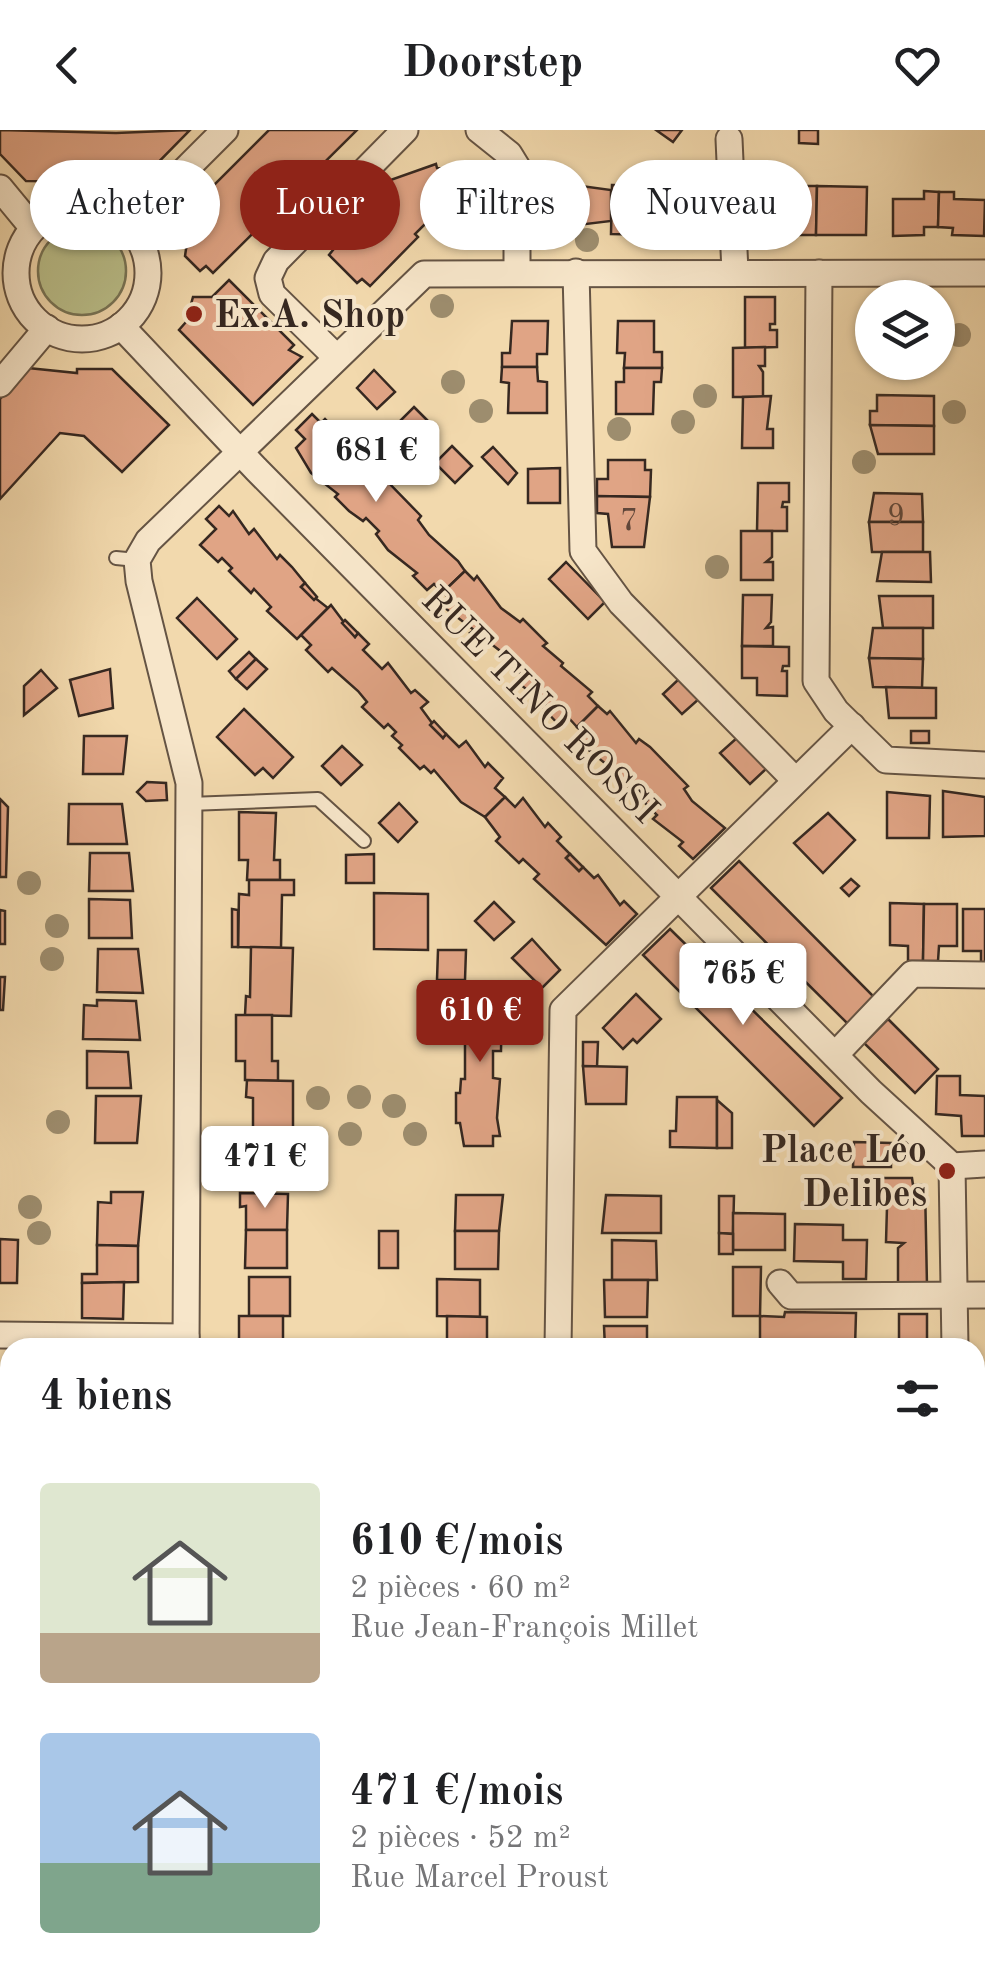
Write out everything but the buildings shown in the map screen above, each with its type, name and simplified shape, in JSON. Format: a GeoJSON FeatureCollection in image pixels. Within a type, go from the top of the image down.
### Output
{"type":"FeatureCollection","features":[{"type":"Feature","properties":{"kind":"street"},"geometry":{"type":"LineString","coordinates":[[195,160],[225,130]]}},
{"type":"Feature","properties":{"kind":"street"},"geometry":{"type":"LineString","coordinates":[[336,357],[272,294],[268,278],[276,261],[405,130]]}},
{"type":"Feature","properties":{"kind":"street"},"geometry":{"type":"LineString","coordinates":[[479,130],[509,154],[517,167],[517,272]]}},
{"type":"Feature","properties":{"kind":"street"},"geometry":{"type":"LineString","coordinates":[[729,139],[735,272]]}},
{"type":"Feature","properties":{"kind":"street"},"geometry":{"type":"LineString","coordinates":[[0,188],[30,224]]}},
{"type":"Feature","properties":{"kind":"street"},"geometry":{"type":"LineString","coordinates":[[30,232],[22,244],[16,282],[32,316],[47,328],[84,339],[121,326],[143,300],[147,262],[141,250]]}},
{"type":"Feature","properties":{"kind":"street"},"geometry":{"type":"LineString","coordinates":[[576,272],[583,551],[621,602],[794,780]]}},
{"type":"Feature","properties":{"kind":"street"},"geometry":{"type":"LineString","coordinates":[[819,273],[816,681],[886,760],[985,765]]}},
{"type":"Feature","properties":{"kind":"street"},"geometry":{"type":"LineString","coordinates":[[186,1338],[189,784],[126,559],[424,274],[985,273]]}},
{"type":"Feature","properties":{"kind":"street","name":"RUE TINO ROSSI"},"geometry":{"type":"LineString","coordinates":[[121,326],[238,450],[835,1055],[952,1166]]}},
{"type":"Feature","properties":{"kind":"street"},"geometry":{"type":"LineString","coordinates":[[0,384],[47,328]]}},
{"type":"Feature","properties":{"kind":"street"},"geometry":{"type":"LineString","coordinates":[[558,1338],[563,1010],[852,726]]}},
{"type":"Feature","properties":{"kind":"street"},"geometry":{"type":"LineString","coordinates":[[835,1055],[912,974],[985,974]]}},
{"type":"Feature","properties":{"kind":"street"},"geometry":{"type":"LineString","coordinates":[[955,1338],[952,1166],[985,1164]]}},
{"type":"Feature","properties":{"kind":"street"},"geometry":{"type":"LineString","coordinates":[[780,1283],[790,1296],[985,1295]]}},
{"type":"Feature","properties":{"kind":"street"},"geometry":{"type":"LineString","coordinates":[[0,1335],[80,1338]]}},
{"type":"Feature","properties":{"kind":"lane"},"geometry":{"type":"LineString","coordinates":[[189,804],[318,799],[364,841]]}},
{"type":"Feature","properties":{"kind":"green space"},"geometry":{"type":"Polygon","coordinates":[[[43,250],[121,250],[125,280],[119,296],[99,312],[65,312],[41,288],[38,271],[43,250]]]}},
{"type":"Feature","properties":{"kind":"place","name":"Ex.A. Shop"},"geometry":{"type":"Point","coordinates":[194,314]}},
{"type":"Feature","properties":{"kind":"place","name":"Place Léo Delibes"},"geometry":{"type":"Point","coordinates":[947,1171]}}]}
